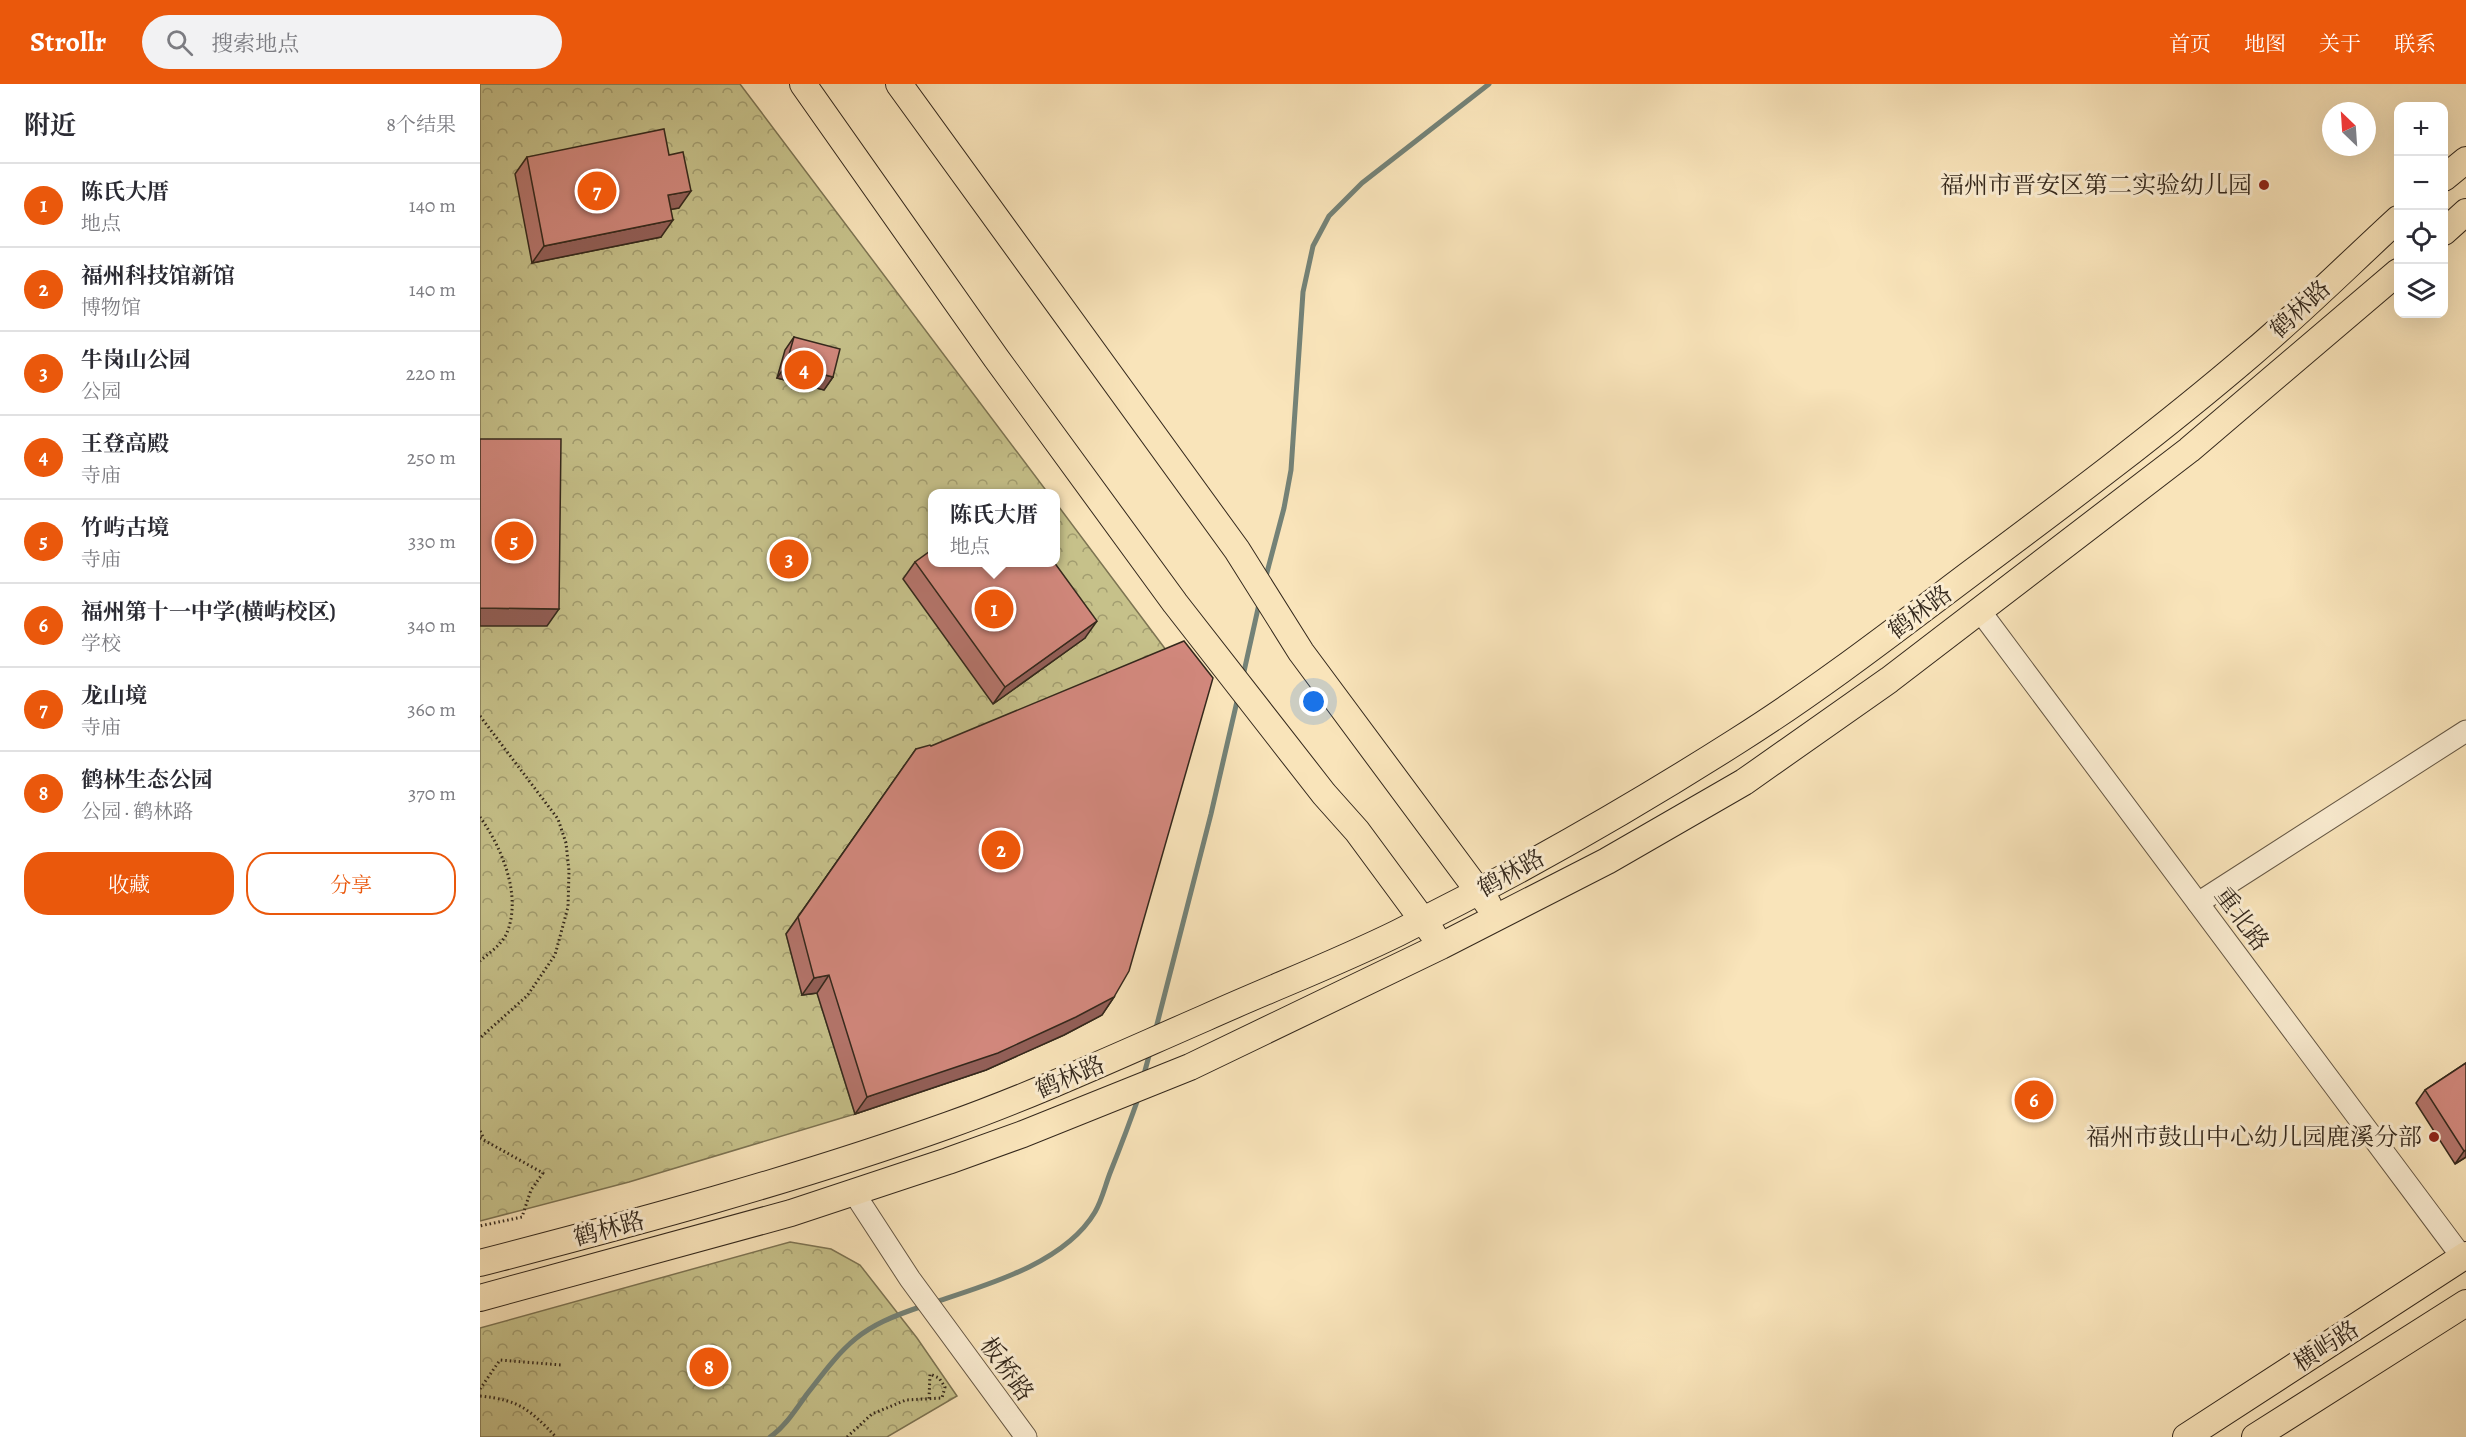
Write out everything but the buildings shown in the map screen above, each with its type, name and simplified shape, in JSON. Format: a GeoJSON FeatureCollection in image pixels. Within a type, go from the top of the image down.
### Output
{"type":"FeatureCollection","features":[{"type":"Feature","properties":{"kind":"main road"},"geometry":{"type":"LineString","coordinates":[[803,84],[996,358],[1212,649],[1324,794],[1357,831],[1441,946]]}},
{"type":"Feature","properties":{"kind":"main road"},"geometry":{"type":"LineString","coordinates":[[899,84],[1237,550],[1300,652],[1498,917]]}},
{"type":"Feature","properties":{"kind":"main road"},"geometry":{"type":"LineString","coordinates":[[2448,175],[2466,160]]}},
{"type":"Feature","properties":{"kind":"main road"},"geometry":{"type":"LineString","coordinates":[[2448,228],[2466,212]]}},
{"type":"Feature","properties":{"kind":"main road","name":"鹤林路"},"geometry":{"type":"LineString","coordinates":[[480,1263],[648,1219],[847,1160],[989,1110],[1203,1018],[1423,920],[1479,892],[1634,805],[1734,743],[1862,656],[2108,470],[2199,398],[2260,346],[2394,223]]}},
{"type":"Feature","properties":{"kind":"main road","name":"鹤林路"},"geometry":{"type":"LineString","coordinates":[[480,1299],[854,1193],[959,1158],[1092,1107],[1190,1067],[1441,946],[1607,861],[1743,782],[1834,720],[1980,611],[2226,420],[2394,275]]}},
{"type":"Feature","properties":{"kind":"main road","name":"横屿路"},"geometry":{"type":"LineString","coordinates":[[2186,1437],[2464,1256]]}},
{"type":"Feature","properties":{"kind":"main road","name":"横屿路"},"geometry":{"type":"LineString","coordinates":[[2255,1437],[2466,1303]]}},
{"type":"Feature","properties":{"kind":"street","name":"重北路"},"geometry":{"type":"LineString","coordinates":[[1980,611],[2464,1256]]}},
{"type":"Feature","properties":{"kind":"street"},"geometry":{"type":"LineString","coordinates":[[2198,903],[2466,731]]}},
{"type":"Feature","properties":{"kind":"street","name":"板桥路"},"geometry":{"type":"LineString","coordinates":[[854,1193],[910,1280],[1026,1437]]}},
{"type":"Feature","properties":{"kind":"path"},"geometry":{"type":"LineString","coordinates":[[480,716],[558,819],[566,843],[569,871],[568,907],[555,955],[534,988],[507,1016],[480,1038]]}},
{"type":"Feature","properties":{"kind":"path"},"geometry":{"type":"LineString","coordinates":[[480,817],[504,862],[510,885],[512,910],[508,928],[501,942],[480,961]]}},
{"type":"Feature","properties":{"kind":"path"},"geometry":{"type":"LineString","coordinates":[[480,1131],[482,1139],[543,1173],[531,1190],[522,1217],[480,1226]]}},
{"type":"Feature","properties":{"kind":"path"},"geometry":{"type":"LineString","coordinates":[[480,1389],[500,1360],[561,1365]]}},
{"type":"Feature","properties":{"kind":"path"},"geometry":{"type":"LineString","coordinates":[[847,1437],[872,1414],[906,1400],[929,1399],[942,1398],[945,1387],[939,1378],[930,1374],[929,1399]]}},
{"type":"Feature","properties":{"kind":"path"},"geometry":{"type":"LineString","coordinates":[[480,1396],[501,1398],[531,1410],[556,1437]]}},
{"type":"Feature","properties":{"kind":"green space"},"geometry":{"type":"Polygon","coordinates":[[[480,84],[740,84],[1045,489],[928,489],[928,567],[1060,567],[1060,508],[1172,658],[904,766],[786,934],[802,995],[817,993],[855,1114],[629,1182],[480,1221],[480,84]]]}},
{"type":"Feature","properties":{"kind":"green space"},"geometry":{"type":"Polygon","coordinates":[[[790,1242],[831,1249],[860,1265],[917,1338],[957,1396],[887,1437],[480,1437],[480,1328],[790,1242]]]}},
{"type":"Feature","properties":{"kind":"waterway"},"geometry":{"type":"LineString","coordinates":[[1265,580],[1284,508],[1291,470],[1303,292],[1313,246],[1329,216],[1362,183],[1489,84]]}},
{"type":"Feature","properties":{"kind":"waterway"},"geometry":{"type":"LineString","coordinates":[[1243,676],[1259,604]]}},
{"type":"Feature","properties":{"kind":"waterway"},"geometry":{"type":"LineString","coordinates":[[1155,1032],[1211,814],[1238,697]]}},
{"type":"Feature","properties":{"kind":"waterway"},"geometry":{"type":"LineString","coordinates":[[1143,1078],[1150,1052]]}},
{"type":"Feature","properties":{"kind":"waterway"},"geometry":{"type":"LineString","coordinates":[[935,1302],[1001,1280],[1023,1270],[1065,1245],[1082,1230],[1100,1203],[1139,1096]]}},
{"type":"Feature","properties":{"kind":"waterway"},"geometry":{"type":"LineString","coordinates":[[770,1437],[785,1423],[833,1361],[856,1338],[884,1321],[923,1306]]}},
{"type":"Feature","properties":{"kind":"place","name":"福州市晋安区第二实验幼儿园"},"geometry":{"type":"Point","coordinates":[2264,185]}},
{"type":"Feature","properties":{"kind":"place","name":"龙山境"},"geometry":{"type":"Point","coordinates":[597,191]}},
{"type":"Feature","properties":{"kind":"place","name":"王登高殿"},"geometry":{"type":"Point","coordinates":[804,370]}},
{"type":"Feature","properties":{"kind":"place","name":"竹屿古境"},"geometry":{"type":"Point","coordinates":[514,541]}},
{"type":"Feature","properties":{"kind":"place","name":"牛岗山公园"},"geometry":{"type":"Point","coordinates":[789,559]}},
{"type":"Feature","properties":{"kind":"place","name":"陈氏大厝"},"geometry":{"type":"Point","coordinates":[994,609]}},
{"type":"Feature","properties":{"kind":"place","name":"福州科技馆新馆"},"geometry":{"type":"Point","coordinates":[1001,850]}},
{"type":"Feature","properties":{"kind":"place","name":"福州第十一中学(横屿校区)"},"geometry":{"type":"Point","coordinates":[2034,1100]}},
{"type":"Feature","properties":{"kind":"place","name":"福州市鼓山中心幼儿园鹿溪分部"},"geometry":{"type":"Point","coordinates":[2434,1137]}},
{"type":"Feature","properties":{"kind":"place","name":"鹤林生态公园"},"geometry":{"type":"Point","coordinates":[709,1367]}}]}
